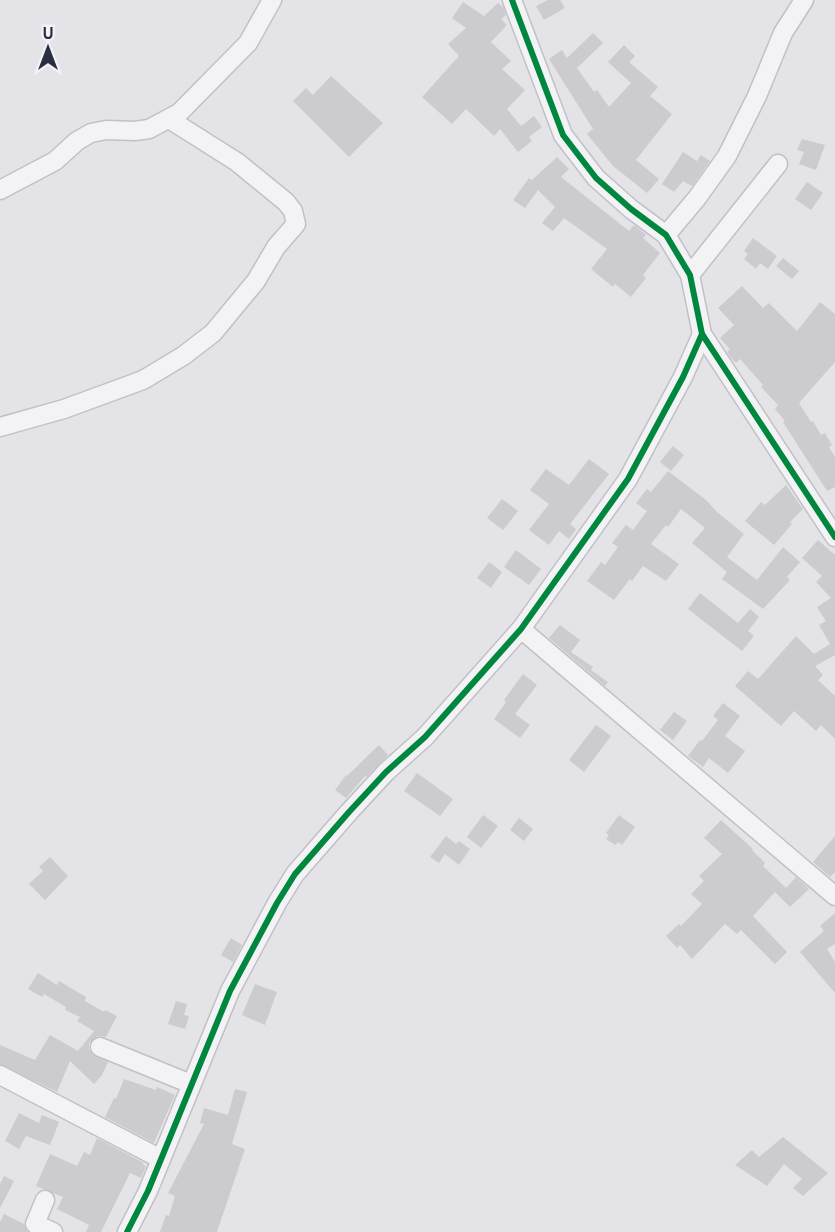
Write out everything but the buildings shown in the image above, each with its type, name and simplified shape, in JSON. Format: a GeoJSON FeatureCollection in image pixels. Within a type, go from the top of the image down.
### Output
{"type":"FeatureCollection","features":[{"type":"Feature","properties":{"kind":"street"},"geometry":{"type":"LineString","coordinates":[[0,190],[55,161],[77,141],[92,133],[106,130],[135,132],[149,129],[179,113],[248,43],[272,0]]}},
{"type":"Feature","properties":{"kind":"street"},"geometry":{"type":"LineString","coordinates":[[512,0],[563,135],[596,178],[631,209],[666,235],[690,275],[702,334],[833,530]]}},
{"type":"Feature","properties":{"kind":"street"},"geometry":{"type":"LineString","coordinates":[[666,235],[697,198],[727,156],[757,96],[783,33],[804,0]]}},
{"type":"Feature","properties":{"kind":"street"},"geometry":{"type":"LineString","coordinates":[[0,427],[64,409],[143,380],[183,356],[213,333],[256,281],[276,247],[296,224],[292,210],[286,202],[237,162],[169,119]]}},
{"type":"Feature","properties":{"kind":"street"},"geometry":{"type":"LineString","coordinates":[[690,275],[778,164]]}},
{"type":"Feature","properties":{"kind":"street"},"geometry":{"type":"LineString","coordinates":[[127,1232],[148,1191],[230,991],[295,874],[386,772],[425,737],[521,629],[628,479],[674,395],[702,334]]}},
{"type":"Feature","properties":{"kind":"street"},"geometry":{"type":"LineString","coordinates":[[521,629],[835,896]]}},
{"type":"Feature","properties":{"kind":"street"},"geometry":{"type":"LineString","coordinates":[[100,1047],[191,1084]]}},
{"type":"Feature","properties":{"kind":"street"},"geometry":{"type":"LineString","coordinates":[[0,1075],[161,1160]]}},
{"type":"Feature","properties":{"kind":"street"},"geometry":{"type":"LineString","coordinates":[[45,1200],[35,1224],[53,1232]]}},
{"type":"Feature","properties":{"kind":"cycle path"},"geometry":{"type":"LineString","coordinates":[[512,0],[563,135],[596,178],[631,209],[666,235],[690,275],[702,334],[835,537]]}},
{"type":"Feature","properties":{"kind":"cycle path"},"geometry":{"type":"LineString","coordinates":[[127,1232],[148,1191],[230,991],[295,874],[386,772],[425,737],[521,629],[628,479],[683,377],[702,334]]}}]}
